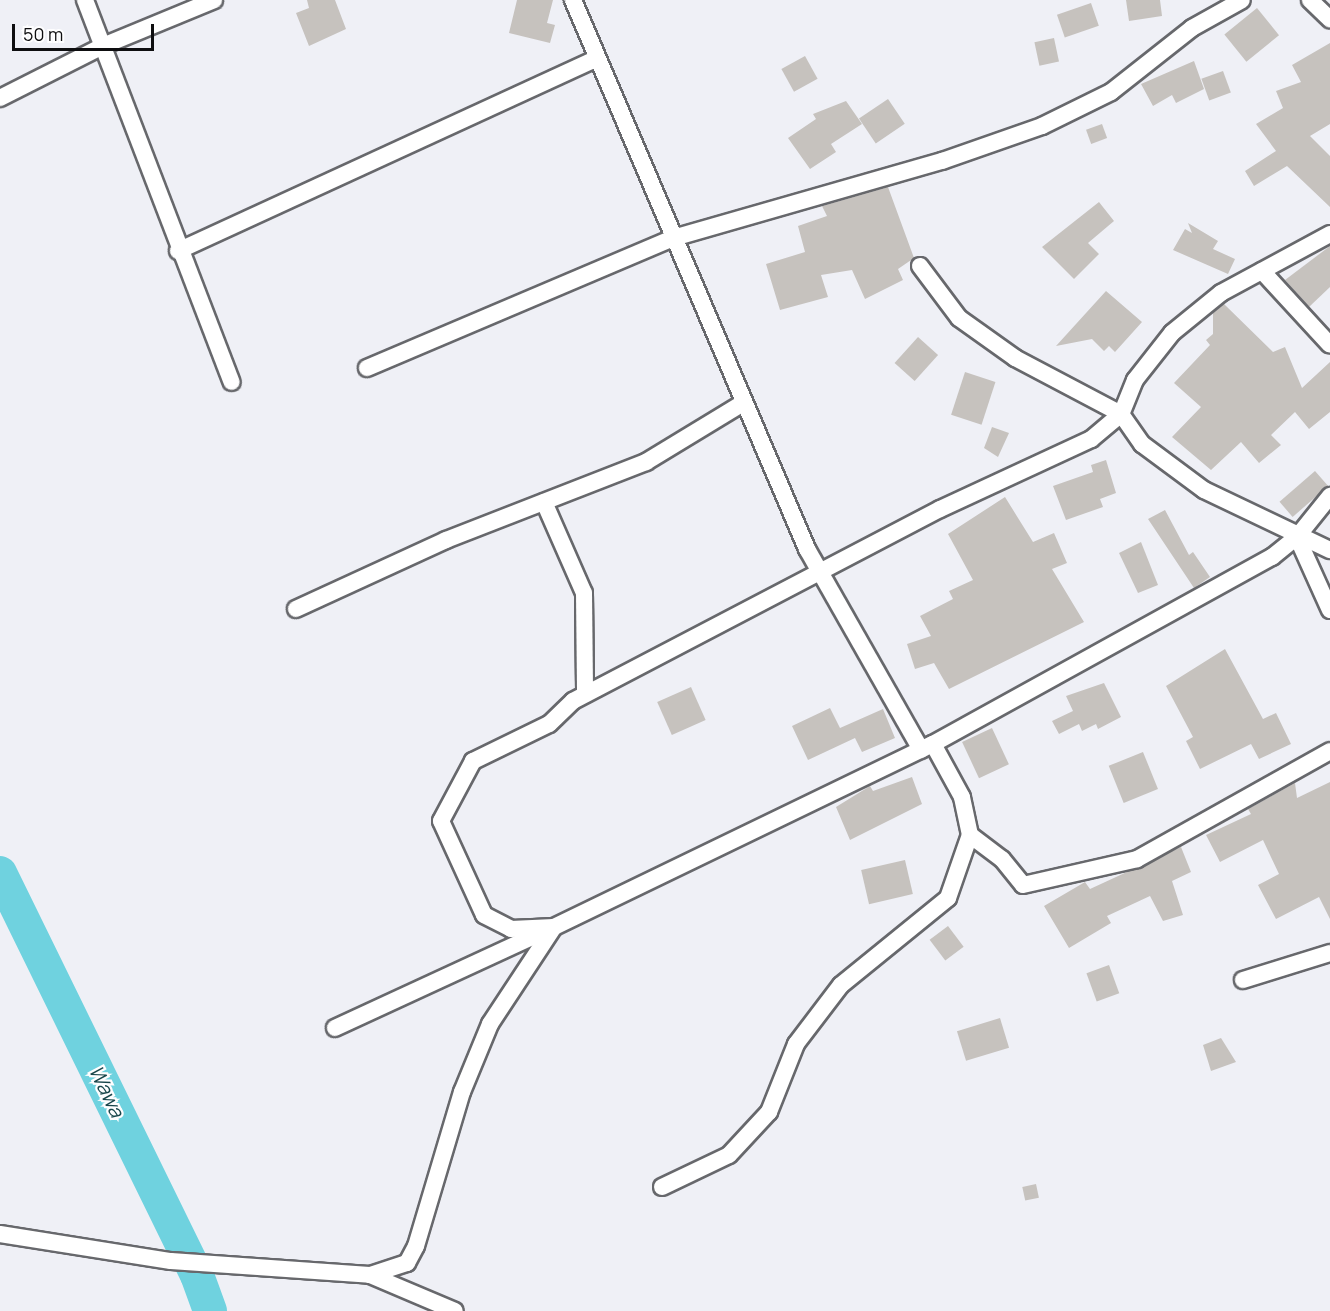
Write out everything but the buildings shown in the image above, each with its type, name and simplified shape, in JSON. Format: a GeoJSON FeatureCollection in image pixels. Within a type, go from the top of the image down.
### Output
{"type":"FeatureCollection","features":[{"type":"Feature","properties":{"kind":"street"},"geometry":{"type":"LineString","coordinates":[[85,0],[105,45],[178,251],[232,382]]}},
{"type":"Feature","properties":{"kind":"street"},"geometry":{"type":"LineString","coordinates":[[0,98],[105,45],[214,0]]}},
{"type":"Feature","properties":{"kind":"street"},"geometry":{"type":"LineString","coordinates":[[573,0],[596,59],[807,549],[825,572],[927,747],[962,797],[970,835],[948,898],[841,985],[796,1044],[769,1112],[729,1155],[662,1187]]}},
{"type":"Feature","properties":{"kind":"street"},"geometry":{"type":"LineString","coordinates":[[367,368],[673,238],[942,161],[1042,126],[1111,92],[1192,28],[1242,0]]}},
{"type":"Feature","properties":{"kind":"street"},"geometry":{"type":"LineString","coordinates":[[1310,0],[1330,19]]}},
{"type":"Feature","properties":{"kind":"street"},"geometry":{"type":"LineString","coordinates":[[178,251],[596,59]]}},
{"type":"Feature","properties":{"kind":"street"},"geometry":{"type":"LineString","coordinates":[[554,927],[512,929],[484,915],[441,821],[473,760],[549,724],[585,694],[825,572],[940,509],[1091,439],[1121,414],[1135,380],[1172,333],[1221,293],[1330,234]]}},
{"type":"Feature","properties":{"kind":"street"},"geometry":{"type":"LineString","coordinates":[[920,266],[958,318],[1015,358],[1121,414],[1142,444],[1204,490],[1297,537],[1330,550]]}},
{"type":"Feature","properties":{"kind":"street"},"geometry":{"type":"LineString","coordinates":[[1262,271],[1330,345]]}},
{"type":"Feature","properties":{"kind":"street"},"geometry":{"type":"LineString","coordinates":[[296,609],[544,502],[646,462],[743,403]]}},
{"type":"Feature","properties":{"kind":"street"},"geometry":{"type":"LineString","coordinates":[[335,1028],[554,927],[927,747],[1272,557],[1297,537],[1330,496]]}},
{"type":"Feature","properties":{"kind":"street"},"geometry":{"type":"LineString","coordinates":[[544,502],[584,592],[585,694]]}},
{"type":"Feature","properties":{"kind":"street"},"geometry":{"type":"LineString","coordinates":[[1297,537],[1330,610]]}},
{"type":"Feature","properties":{"kind":"street"},"geometry":{"type":"LineString","coordinates":[[970,835],[1002,859],[1023,885],[1137,859],[1330,751]]}},
{"type":"Feature","properties":{"kind":"street"},"geometry":{"type":"LineString","coordinates":[[370,1275],[407,1263],[416,1246],[462,1092],[490,1024],[554,927]]}},
{"type":"Feature","properties":{"kind":"street"},"geometry":{"type":"LineString","coordinates":[[1243,980],[1330,953]]}},
{"type":"Feature","properties":{"kind":"street"},"geometry":{"type":"LineString","coordinates":[[0,1234],[171,1261],[210,1260],[370,1275],[447,1308]]}},
{"type":"Feature","properties":{"kind":"waterway","name":"Wawa"},"geometry":{"type":"LineString","coordinates":[[0,873],[197,1275],[210,1311]]}}]}
